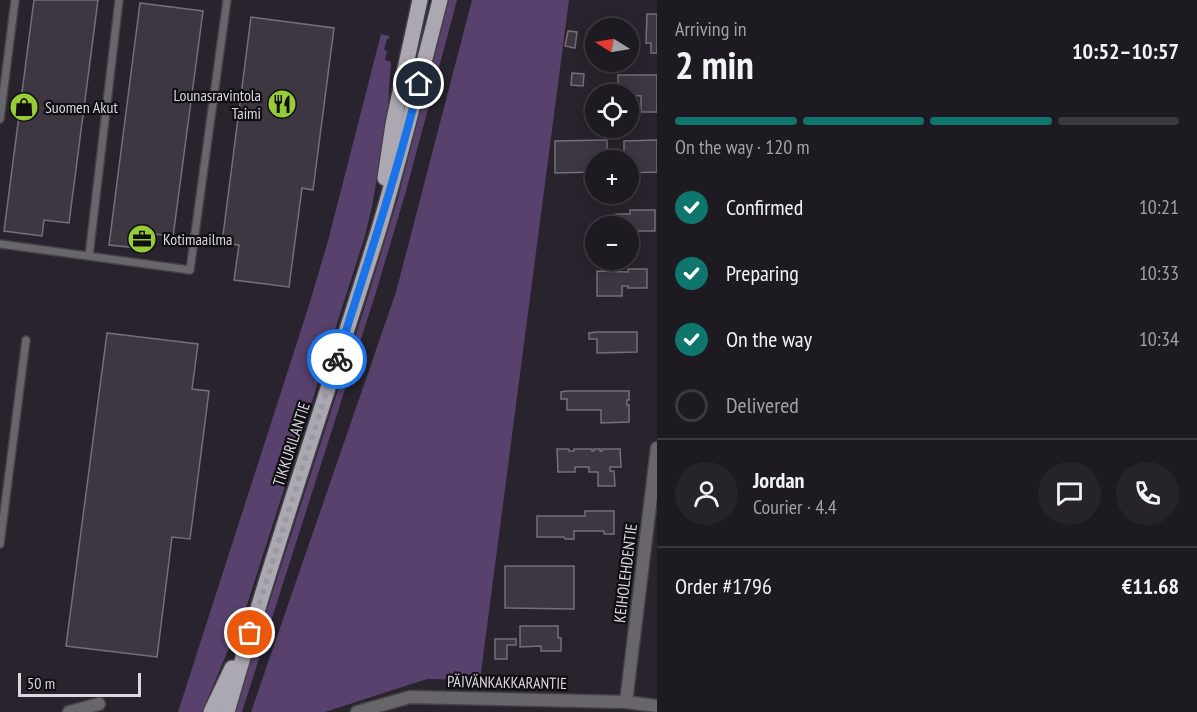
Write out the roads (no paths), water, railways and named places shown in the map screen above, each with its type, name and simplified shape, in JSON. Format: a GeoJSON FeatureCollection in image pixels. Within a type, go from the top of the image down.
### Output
{"type":"FeatureCollection","features":[{"type":"Feature","properties":{"kind":"main road","name":"TIKKURILANTIE"},"geometry":{"type":"LineString","coordinates":[[378,231],[393,124],[420,0]]}},
{"type":"Feature","properties":{"kind":"main road","name":"TIKKURILANTIE"},"geometry":{"type":"LineString","coordinates":[[227,712],[378,231],[440,0]]}},
{"type":"Feature","properties":{"kind":"main road","name":"TIKKURILANTIE"},"geometry":{"type":"LineString","coordinates":[[211,712],[250,633]]}},
{"type":"Feature","properties":{"kind":"street","name":"KEIHOLEHDENTIE"},"geometry":{"type":"LineString","coordinates":[[626,702],[655,480],[657,448]]}},
{"type":"Feature","properties":{"kind":"street","name":"PÄIVÄNKAKKARANTIE"},"geometry":{"type":"LineString","coordinates":[[357,712],[410,697],[626,702],[657,706]]}},
{"type":"Feature","properties":{"kind":"street"},"geometry":{"type":"LineString","coordinates":[[69,712],[99,704]]}},
{"type":"Feature","properties":{"kind":"lane"},"geometry":{"type":"LineString","coordinates":[[0,119],[15,0]]}},
{"type":"Feature","properties":{"kind":"lane"},"geometry":{"type":"LineString","coordinates":[[88,256],[119,0]]}},
{"type":"Feature","properties":{"kind":"lane"},"geometry":{"type":"LineString","coordinates":[[0,244],[190,270],[227,0]]}},
{"type":"Feature","properties":{"kind":"lane"},"geometry":{"type":"LineString","coordinates":[[0,544],[26,340]]}},
{"type":"Feature","properties":{"kind":"place","name":"Lounasravintola Taimi"},"geometry":{"type":"Point","coordinates":[282,104]}},
{"type":"Feature","properties":{"kind":"place","name":"Suomen Akut"},"geometry":{"type":"Point","coordinates":[24,107]}},
{"type":"Feature","properties":{"kind":"place","name":"Kotimaailma"},"geometry":{"type":"Point","coordinates":[142,239]}}]}
